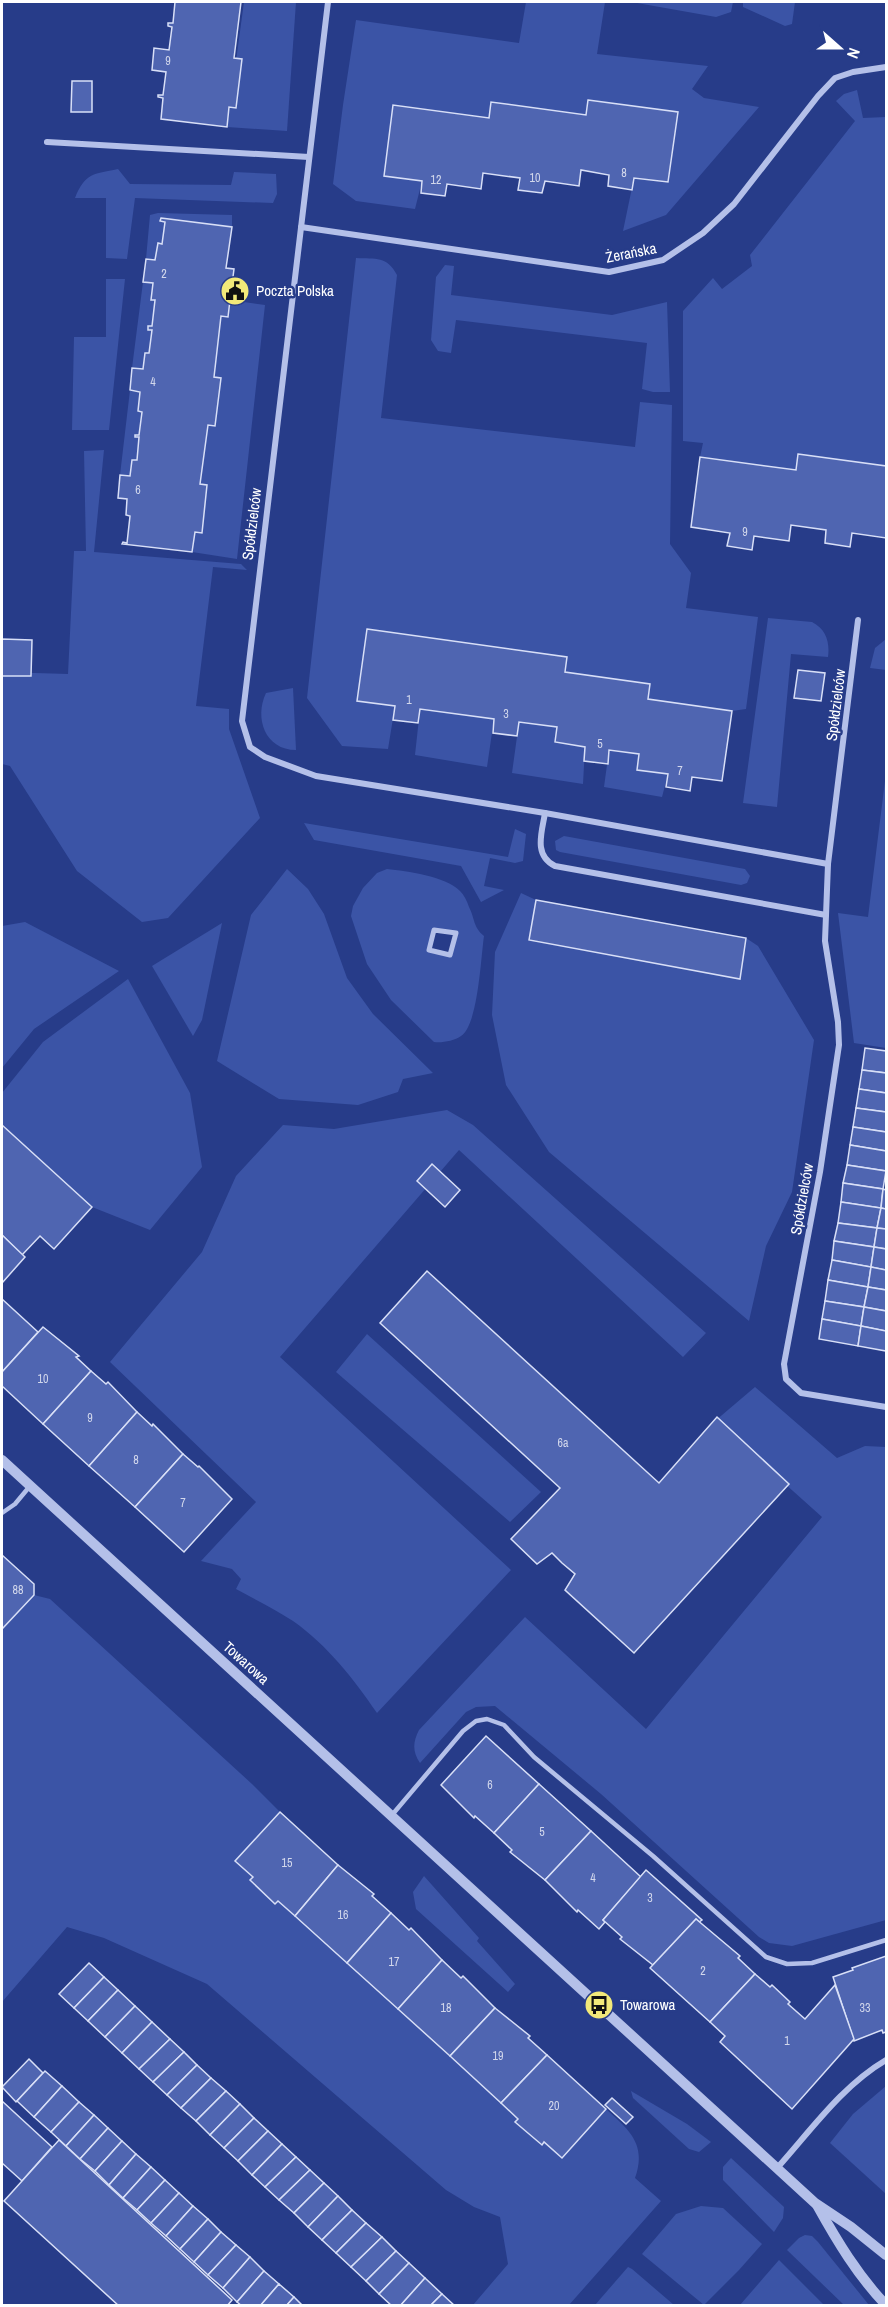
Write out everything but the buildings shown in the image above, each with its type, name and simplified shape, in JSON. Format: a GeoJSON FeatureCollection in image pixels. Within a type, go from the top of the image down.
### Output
{"type":"FeatureCollection","features":[{"type":"Feature","properties":{"kind":"street","name":"Spółdzielców"},"geometry":{"type":"LineString","coordinates":[[328,2],[242,722],[250,747],[274,761],[316,776],[545,813],[828,864]]}},
{"type":"Feature","properties":{"kind":"street","name":"Żerańska"},"geometry":{"type":"LineString","coordinates":[[301,227],[609,272],[663,260],[703,233],[734,204],[818,96],[835,78],[853,72],[886,67]]}},
{"type":"Feature","properties":{"kind":"street"},"geometry":{"type":"LineString","coordinates":[[47,142],[309,157]]}},
{"type":"Feature","properties":{"kind":"street","name":"Spółdzielców"},"geometry":{"type":"LineString","coordinates":[[858,620],[828,864],[825,941],[838,1022],[839,1045],[820,1172],[783,1364],[786,1379],[801,1393],[886,1407]]}},
{"type":"Feature","properties":{"kind":"street"},"geometry":{"type":"LineString","coordinates":[[545,813],[540,849],[545,860],[552,864],[826,915]]}},
{"type":"Feature","properties":{"kind":"street"},"geometry":{"type":"LineString","coordinates":[[434,930],[456,933],[450,955],[429,950],[434,930]]}},
{"type":"Feature","properties":{"kind":"street","name":"Towarowa"},"geometry":{"type":"LineString","coordinates":[[2,1460],[815,2203],[851,2227],[886,2255]]}},
{"type":"Feature","properties":{"kind":"street"},"geometry":{"type":"LineString","coordinates":[[778,2167],[842,2094],[857,2080],[886,2060]]}},
{"type":"Feature","properties":{"kind":"street","name":"Towarowa"},"geometry":{"type":"LineString","coordinates":[[815,2203],[842,2249],[886,2306]]}},
{"type":"Feature","properties":{"kind":"lane"},"geometry":{"type":"LineString","coordinates":[[2,1513],[15,1504],[30,1486]]}},
{"type":"Feature","properties":{"kind":"lane"},"geometry":{"type":"LineString","coordinates":[[392,1816],[462,1731],[476,1721],[487,1719],[496,1721],[504,1725],[534,1757],[653,1856],[766,1957],[787,1964],[812,1963],[886,1940]]}},
{"type":"Feature","properties":{"kind":"shaded area"},"geometry":{"type":"Polygon","coordinates":[[[244,2],[296,2],[287,131],[227,127],[244,2]]]}},
{"type":"Feature","properties":{"kind":"shaded area"},"geometry":{"type":"Polygon","coordinates":[[[526,2],[605,2],[597,54],[708,66],[692,89],[704,98],[759,107],[666,215],[623,231],[634,178],[668,182],[678,112],[589,100],[586,115],[491,102],[489,118],[394,105],[384,175],[422,181],[415,209],[356,201],[333,184],[356,20],[519,43],[526,2]]]}},
{"type":"Feature","properties":{"kind":"shaded area"},"geometry":{"type":"Polygon","coordinates":[[[638,2],[733,2],[731,12],[716,17],[638,2]]]}},
{"type":"Feature","properties":{"kind":"shaded area"},"geometry":{"type":"Polygon","coordinates":[[[743,2],[795,2],[792,24],[785,26],[743,7],[743,2]]]}},
{"type":"Feature","properties":{"kind":"shaded area"},"geometry":{"type":"Polygon","coordinates":[[[857,90],[863,118],[886,117],[886,466],[799,454],[796,470],[700,457],[703,443],[683,441],[683,311],[713,278],[722,289],[752,266],[750,255],[855,121],[836,101],[844,94],[857,90]]]}},
{"type":"Feature","properties":{"kind":"shaded area"},"geometry":{"type":"Polygon","coordinates":[[[118,169],[130,184],[231,185],[234,172],[276,174],[277,194],[273,203],[135,198],[127,259],[106,258],[106,198],[75,198],[86,179],[102,172],[118,169]]]}},
{"type":"Feature","properties":{"kind":"shaded area"},"geometry":{"type":"Polygon","coordinates":[[[158,213],[232,215],[232,227],[161,218],[160,221],[165,222],[162,244],[158,244],[155,260],[146,259],[150,215],[158,213]]]}},
{"type":"Feature","properties":{"kind":"shaded area"},"geometry":{"type":"Polygon","coordinates":[[[356,258],[385,262],[397,275],[381,418],[635,447],[640,402],[672,405],[670,544],[691,573],[686,608],[758,617],[746,709],[732,711],[648,699],[650,684],[565,672],[566,657],[367,629],[357,701],[395,706],[388,749],[342,746],[307,698],[356,258]]]}},
{"type":"Feature","properties":{"kind":"shaded area"},"geometry":{"type":"Polygon","coordinates":[[[445,265],[454,266],[451,295],[612,315],[667,302],[670,392],[653,392],[642,389],[647,343],[456,320],[451,353],[438,351],[431,340],[436,277],[445,265]]]}},
{"type":"Feature","properties":{"kind":"shaded area"},"geometry":{"type":"Polygon","coordinates":[[[106,279],[125,279],[109,430],[72,430],[74,337],[106,337],[106,279]]]}},
{"type":"Feature","properties":{"kind":"shaded area"},"geometry":{"type":"Polygon","coordinates":[[[143,282],[153,283],[151,300],[155,300],[152,326],[148,326],[148,330],[152,330],[149,353],[145,353],[143,369],[132,368],[143,282]]]}},
{"type":"Feature","properties":{"kind":"shaded area"},"geometry":{"type":"Polygon","coordinates":[[[230,300],[265,305],[237,559],[192,552],[195,532],[202,533],[207,486],[200,484],[221,316],[228,317],[230,300]]]}},
{"type":"Feature","properties":{"kind":"shaded area"},"geometry":{"type":"Polygon","coordinates":[[[130,390],[140,392],[138,411],[142,412],[139,435],[135,435],[139,437],[137,460],[132,460],[130,476],[120,475],[130,390]]]}},
{"type":"Feature","properties":{"kind":"shaded area"},"geometry":{"type":"Polygon","coordinates":[[[104,450],[94,552],[241,564],[247,570],[213,567],[196,706],[229,709],[229,729],[260,818],[168,918],[142,922],[77,871],[10,766],[2,764],[2,672],[68,674],[74,551],[86,551],[84,451],[104,450]]]}},
{"type":"Feature","properties":{"kind":"shaded area"},"geometry":{"type":"Polygon","coordinates":[[[768,618],[812,622],[824,632],[828,646],[828,657],[791,654],[777,807],[743,803],[768,618]]]}},
{"type":"Feature","properties":{"kind":"shaded area"},"geometry":{"type":"Polygon","coordinates":[[[886,639],[886,670],[870,668],[875,648],[886,639]]]}},
{"type":"Feature","properties":{"kind":"shaded area"},"geometry":{"type":"Polygon","coordinates":[[[293,688],[296,750],[285,749],[270,739],[262,722],[261,712],[266,693],[293,688]]]}},
{"type":"Feature","properties":{"kind":"shaded area"},"geometry":{"type":"Polygon","coordinates":[[[420,709],[494,719],[487,767],[415,755],[420,709]]]}},
{"type":"Feature","properties":{"kind":"shaded area"},"geometry":{"type":"Polygon","coordinates":[[[519,722],[557,727],[555,742],[585,747],[583,784],[512,773],[519,722]]]}},
{"type":"Feature","properties":{"kind":"shaded area"},"geometry":{"type":"Polygon","coordinates":[[[609,750],[639,754],[637,770],[668,774],[662,797],[604,787],[609,750]]]}},
{"type":"Feature","properties":{"kind":"shaded area"},"geometry":{"type":"Polygon","coordinates":[[[886,773],[886,1048],[854,1043],[838,913],[868,917],[886,773]]]}},
{"type":"Feature","properties":{"kind":"shaded area"},"geometry":{"type":"Polygon","coordinates":[[[304,823],[508,857],[515,829],[526,834],[523,861],[515,863],[490,858],[484,886],[504,890],[481,902],[461,866],[314,840],[304,823]]]}},
{"type":"Feature","properties":{"kind":"shaded area"},"geometry":{"type":"Polygon","coordinates":[[[564,836],[745,869],[750,876],[747,883],[741,885],[560,852],[556,850],[555,841],[564,836]]]}},
{"type":"Feature","properties":{"kind":"shaded area"},"geometry":{"type":"Polygon","coordinates":[[[287,869],[308,889],[324,914],[347,978],[373,1014],[433,1073],[403,1079],[398,1092],[358,1105],[279,1099],[217,1061],[251,915],[287,869]]]}},
{"type":"Feature","properties":{"kind":"shaded area"},"geometry":{"type":"Polygon","coordinates":[[[387,869],[415,873],[436,878],[453,886],[464,896],[476,926],[484,936],[475,1005],[467,1030],[458,1038],[434,1042],[391,1000],[367,964],[351,916],[353,906],[363,888],[377,873],[387,869]],[[434,930],[429,950],[449,955],[456,933],[434,930]]]}},
{"type":"Feature","properties":{"kind":"shaded area"},"geometry":{"type":"Polygon","coordinates":[[[521,893],[536,900],[529,940],[740,979],[746,938],[758,946],[814,1040],[792,1192],[766,1246],[749,1321],[549,1152],[506,1085],[492,1015],[495,952],[521,893]]]}},
{"type":"Feature","properties":{"kind":"shaded area"},"geometry":{"type":"Polygon","coordinates":[[[25,922],[119,971],[34,1029],[2,1068],[2,926],[25,922]]]}},
{"type":"Feature","properties":{"kind":"shaded area"},"geometry":{"type":"Polygon","coordinates":[[[222,923],[202,1020],[193,1036],[152,966],[222,923]]]}},
{"type":"Feature","properties":{"kind":"shaded area"},"geometry":{"type":"Polygon","coordinates":[[[128,979],[190,1093],[202,1167],[150,1230],[92,1207],[2,1125],[2,1093],[43,1042],[128,979]]]}},
{"type":"Feature","properties":{"kind":"shaded area"},"geometry":{"type":"Polygon","coordinates":[[[447,1110],[473,1125],[706,1333],[683,1357],[459,1150],[280,1357],[511,1570],[377,1713],[339,1663],[305,1630],[279,1612],[236,1589],[241,1579],[232,1569],[201,1561],[256,1502],[110,1362],[202,1252],[236,1176],[283,1125],[334,1129],[447,1110]]]}},
{"type":"Feature","properties":{"kind":"shaded area"},"geometry":{"type":"Polygon","coordinates":[[[367,1334],[541,1492],[510,1522],[336,1372],[367,1334]]]}},
{"type":"Feature","properties":{"kind":"shaded area"},"geometry":{"type":"Polygon","coordinates":[[[755,1387],[837,1458],[865,1446],[886,1447],[886,1920],[792,1946],[769,1943],[759,1937],[601,1794],[495,1706],[476,1707],[466,1712],[420,1763],[414,1746],[419,1730],[525,1617],[646,1729],[822,1517],[715,1421],[755,1387]]]}},
{"type":"Feature","properties":{"kind":"shaded area"},"geometry":{"type":"Polygon","coordinates":[[[34,1595],[50,1599],[280,1812],[235,1861],[253,1877],[250,1880],[275,1903],[278,1901],[501,2103],[518,2119],[516,2122],[541,2145],[544,2142],[562,2158],[606,2109],[628,2131],[634,2139],[639,2156],[635,2178],[661,2201],[569,2305],[473,2305],[508,2264],[500,2217],[474,2207],[446,2190],[207,1984],[104,1938],[67,1927],[2,2002],[2,1630],[34,1595]]]}},
{"type":"Feature","properties":{"kind":"shaded area"},"geometry":{"type":"Polygon","coordinates":[[[424,1876],[479,1938],[477,1941],[515,1984],[508,1992],[416,1909],[413,1892],[424,1876]]]}},
{"type":"Feature","properties":{"kind":"shaded area"},"geometry":{"type":"Polygon","coordinates":[[[886,2086],[886,2194],[830,2143],[853,2114],[886,2086]]]}},
{"type":"Feature","properties":{"kind":"shaded area"},"geometry":{"type":"Polygon","coordinates":[[[631,2091],[687,2124],[711,2142],[699,2152],[689,2149],[633,2098],[631,2091]]]}},
{"type":"Feature","properties":{"kind":"shaded area"},"geometry":{"type":"Polygon","coordinates":[[[731,2158],[784,2207],[783,2218],[774,2232],[723,2180],[723,2167],[731,2158]]]}},
{"type":"Feature","properties":{"kind":"shaded area"},"geometry":{"type":"Polygon","coordinates":[[[701,2206],[723,2208],[762,2244],[704,2305],[642,2254],[676,2214],[701,2206]]]}},
{"type":"Feature","properties":{"kind":"shaded area"},"geometry":{"type":"Polygon","coordinates":[[[805,2235],[812,2236],[818,2242],[869,2305],[844,2305],[787,2250],[805,2235]]]}},
{"type":"Feature","properties":{"kind":"shaded area"},"geometry":{"type":"Polygon","coordinates":[[[779,2260],[824,2305],[740,2305],[779,2260]]]}},
{"type":"Feature","properties":{"kind":"shaded area"},"geometry":{"type":"Polygon","coordinates":[[[628,2267],[632,2269],[674,2305],[595,2305],[628,2267]]]}},
{"type":"Feature","properties":{"kind":"place","name":"Poczta Polska"},"geometry":{"type":"Point","coordinates":[235,291]}},
{"type":"Feature","properties":{"kind":"place","name":"Towarowa"},"geometry":{"type":"Point","coordinates":[599,2005]}}]}
